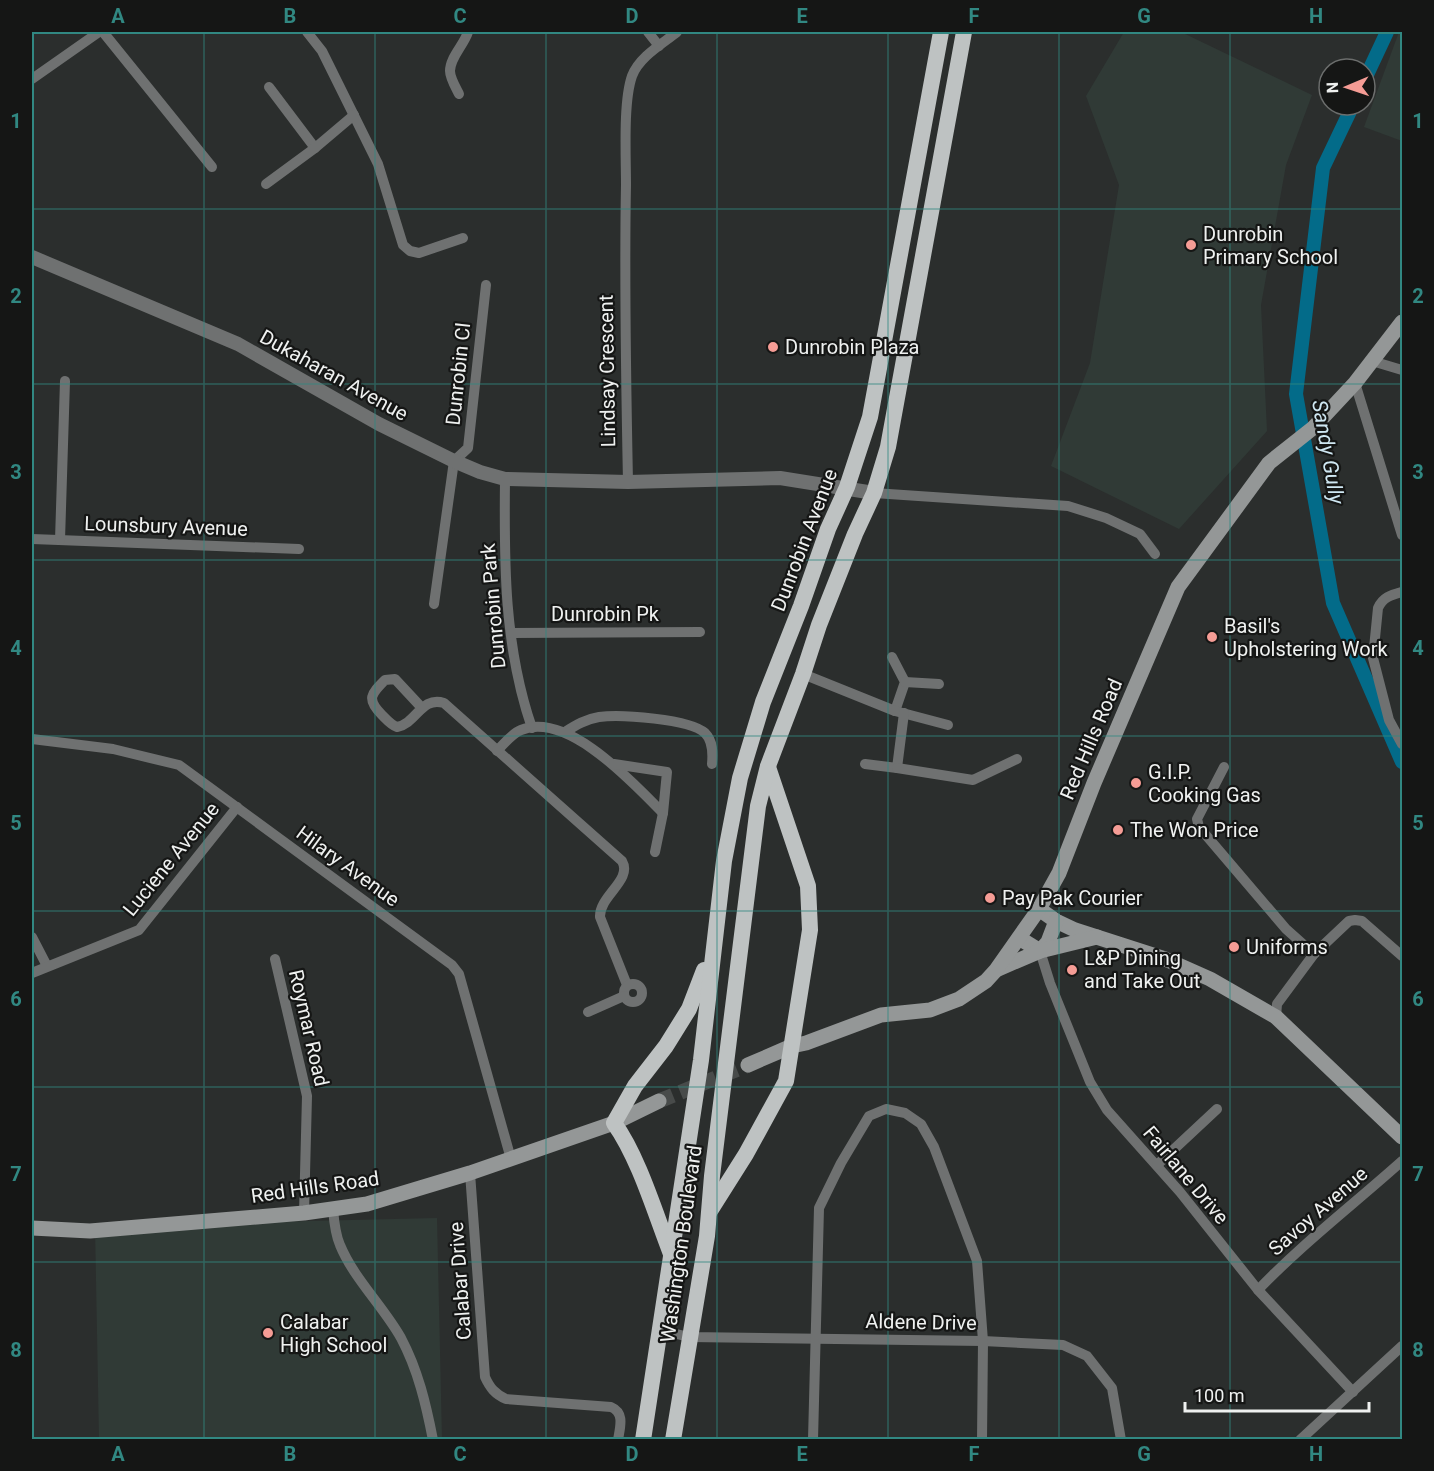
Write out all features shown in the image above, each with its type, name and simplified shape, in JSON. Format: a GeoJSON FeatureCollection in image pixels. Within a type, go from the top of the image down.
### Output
{"type":"FeatureCollection","features":[{"type":"Feature","properties":{"kind":"highway","name":"Dunrobin Avenue"},"geometry":{"type":"LineString","coordinates":[[701,1060],[724,861],[740,778],[763,702],[801,606],[828,529],[847,487],[870,417],[941,32]]}},
{"type":"Feature","properties":{"kind":"highway"},"geometry":{"type":"LineString","coordinates":[[708,1213],[746,1154],[786,1081],[810,930],[808,886],[768,766],[819,625],[874,493],[888,447],[964,32]]}},
{"type":"Feature","properties":{"kind":"highway","name":"Washington Boulevard"},"geometry":{"type":"LineString","coordinates":[[674,1440],[707,1236],[723,1084],[729,1055],[759,806],[768,766]]}},
{"type":"Feature","properties":{"kind":"highway"},"geometry":{"type":"LineString","coordinates":[[671,1255],[636,1166],[614,1123],[635,1086],[666,1046],[689,1009],[715,938]]}},
{"type":"Feature","properties":{"kind":"highway","name":"Washington Boulevard"},"geometry":{"type":"LineString","coordinates":[[644,1440],[701,1060]]}},
{"type":"Feature","properties":{"kind":"main road","name":"Red Hills Road"},"geometry":{"type":"LineString","coordinates":[[748,1065],[792,1046],[881,1015],[930,1010],[959,999],[986,981],[996,970],[1040,909],[1059,873],[1094,783],[1178,587],[1269,463],[1313,428],[1354,383],[1402,322]]}},
{"type":"Feature","properties":{"kind":"main road"},"geometry":{"type":"LineString","coordinates":[[1040,909],[1056,921],[1165,959],[1210,979],[1276,1017],[1402,1137]]}},
{"type":"Feature","properties":{"kind":"main road"},"geometry":{"type":"LineString","coordinates":[[1040,951],[1048,942],[1056,921]]}},
{"type":"Feature","properties":{"kind":"main road"},"geometry":{"type":"LineString","coordinates":[[996,970],[1040,951],[1097,937]]}},
{"type":"Feature","properties":{"kind":"main road"},"geometry":{"type":"LineString","coordinates":[[1019,938],[1040,951]]}},
{"type":"Feature","properties":{"kind":"main road","name":"Red Hills Road"},"geometry":{"type":"LineString","coordinates":[[32,1228],[90,1231],[304,1213],[367,1204],[470,1173],[614,1123],[659,1101]]}},
{"type":"Feature","properties":{"kind":"street"},"geometry":{"type":"LineString","coordinates":[[32,77],[99,32]]}},
{"type":"Feature","properties":{"kind":"street"},"geometry":{"type":"LineString","coordinates":[[103,32],[212,167]]}},
{"type":"Feature","properties":{"kind":"street"},"geometry":{"type":"LineString","coordinates":[[307,32],[322,51],[378,164],[403,245],[410,251],[419,253],[463,238]]}},
{"type":"Feature","properties":{"kind":"street"},"geometry":{"type":"LineString","coordinates":[[459,94],[450,72],[454,57],[468,32]]}},
{"type":"Feature","properties":{"kind":"street"},"geometry":{"type":"LineString","coordinates":[[648,32],[659,46]]}},
{"type":"Feature","properties":{"kind":"street","name":"Lindsay Crescent"},"geometry":{"type":"LineString","coordinates":[[628,482],[624,256],[629,87],[640,62],[677,32]]}},
{"type":"Feature","properties":{"kind":"street"},"geometry":{"type":"LineString","coordinates":[[269,87],[315,148]]}},
{"type":"Feature","properties":{"kind":"street"},"geometry":{"type":"LineString","coordinates":[[266,184],[315,148],[354,115]]}},
{"type":"Feature","properties":{"kind":"street","name":"Dukaharan Avenue"},"geometry":{"type":"LineString","coordinates":[[32,257],[238,344],[369,418],[480,472],[505,479],[628,482]]}},
{"type":"Feature","properties":{"kind":"street","name":"Dunrobin Cl"},"geometry":{"type":"LineString","coordinates":[[434,604],[454,461],[468,448],[486,285]]}},
{"type":"Feature","properties":{"kind":"street"},"geometry":{"type":"LineString","coordinates":[[1372,361],[1402,370]]}},
{"type":"Feature","properties":{"kind":"street"},"geometry":{"type":"LineString","coordinates":[[60,540],[65,381]]}},
{"type":"Feature","properties":{"kind":"street"},"geometry":{"type":"LineString","coordinates":[[1354,383],[1402,535]]}},
{"type":"Feature","properties":{"kind":"street"},"geometry":{"type":"LineString","coordinates":[[628,482],[780,478],[874,493],[1068,506],[1106,518],[1140,534],[1155,554]]}},
{"type":"Feature","properties":{"kind":"street","name":"Dunrobin Park"},"geometry":{"type":"LineString","coordinates":[[505,479],[504,544],[507,604],[522,699],[532,728]]}},
{"type":"Feature","properties":{"kind":"street","name":"Lounsbury Avenue"},"geometry":{"type":"LineString","coordinates":[[32,539],[299,549]]}},
{"type":"Feature","properties":{"kind":"street"},"geometry":{"type":"LineString","coordinates":[[1402,592],[1390,595],[1381,601],[1376,618],[1373,658],[1389,720],[1402,744]]}},
{"type":"Feature","properties":{"kind":"street","name":"Dunrobin Pk"},"geometry":{"type":"LineString","coordinates":[[511,633],[700,632]]}},
{"type":"Feature","properties":{"kind":"street"},"geometry":{"type":"LineString","coordinates":[[892,657],[905,682],[899,712],[897,768]]}},
{"type":"Feature","properties":{"kind":"street"},"geometry":{"type":"LineString","coordinates":[[803,674],[899,712],[948,725]]}},
{"type":"Feature","properties":{"kind":"street"},"geometry":{"type":"LineString","coordinates":[[422,708],[395,679],[385,680],[371,697],[375,707],[397,727],[407,723],[431,701],[444,703],[624,866],[624,876],[599,911],[625,991],[588,1012]]}},
{"type":"Feature","properties":{"kind":"street"},"geometry":{"type":"LineString","coordinates":[[905,682],[939,684]]}},
{"type":"Feature","properties":{"kind":"street"},"geometry":{"type":"LineString","coordinates":[[565,732],[581,722],[599,717],[632,717],[683,723],[705,734],[713,751],[712,764]]}},
{"type":"Feature","properties":{"kind":"street"},"geometry":{"type":"LineString","coordinates":[[497,751],[510,737],[521,730],[543,727],[565,732],[614,764],[663,813]]}},
{"type":"Feature","properties":{"kind":"street","name":"Hilary Avenue"},"geometry":{"type":"LineString","coordinates":[[32,739],[113,749],[173,763],[237,807],[457,970],[511,1159]]}},
{"type":"Feature","properties":{"kind":"street"},"geometry":{"type":"LineString","coordinates":[[865,764],[973,780],[1017,759]]}},
{"type":"Feature","properties":{"kind":"street"},"geometry":{"type":"LineString","coordinates":[[614,764],[667,772],[663,813],[655,852]]}},
{"type":"Feature","properties":{"kind":"street"},"geometry":{"type":"LineString","coordinates":[[1224,767],[1197,819],[1199,827],[1286,929],[1314,954]]}},
{"type":"Feature","properties":{"kind":"street","name":"Luciene Avenue"},"geometry":{"type":"LineString","coordinates":[[32,972],[139,930],[237,807]]}},
{"type":"Feature","properties":{"kind":"street"},"geometry":{"type":"LineString","coordinates":[[1276,1017],[1277,1004],[1314,954],[1349,921],[1362,921],[1402,956]]}},
{"type":"Feature","properties":{"kind":"street"},"geometry":{"type":"LineString","coordinates":[[32,937],[47,966]]}},
{"type":"Feature","properties":{"kind":"street","name":"Fairlane Drive"},"geometry":{"type":"LineString","coordinates":[[1040,951],[1054,992],[1097,1096],[1157,1165],[1258,1290],[1353,1392]]}},
{"type":"Feature","properties":{"kind":"street","name":"Roymar Road"},"geometry":{"type":"LineString","coordinates":[[275,959],[307,1096],[304,1213]]}},
{"type":"Feature","properties":{"kind":"street"},"geometry":{"type":"LineString","coordinates":[[813,1440],[819,1208],[841,1163],[869,1116],[886,1109],[905,1113],[921,1124],[934,1147],[977,1261],[983,1341],[982,1440]]}},
{"type":"Feature","properties":{"kind":"street"},"geometry":{"type":"LineString","coordinates":[[1157,1165],[1217,1109]]}},
{"type":"Feature","properties":{"kind":"street","name":"Savoy Avenue"},"geometry":{"type":"LineString","coordinates":[[1258,1290],[1329,1223],[1402,1161]]}},
{"type":"Feature","properties":{"kind":"street","name":"Calabar Drive"},"geometry":{"type":"LineString","coordinates":[[470,1173],[485,1377],[489,1386],[506,1399],[611,1407],[619,1412],[621,1417],[618,1440]]}},
{"type":"Feature","properties":{"kind":"street"},"geometry":{"type":"LineString","coordinates":[[333,1209],[335,1232],[343,1252],[400,1337],[414,1365],[425,1399],[433,1440]]}},
{"type":"Feature","properties":{"kind":"street","name":"Aldene Drive"},"geometry":{"type":"LineString","coordinates":[[660,1330],[689,1337],[983,1341],[1063,1345],[1087,1356],[1112,1388],[1121,1440]]}},
{"type":"Feature","properties":{"kind":"street"},"geometry":{"type":"LineString","coordinates":[[1300,1440],[1402,1346]]}},
{"type":"Feature","properties":{"kind":"shaded area","name":"Dunrobin Primary School"},"geometry":{"type":"Polygon","coordinates":[[[1124,32],[1181,32],[1312,95],[1286,165],[1261,305],[1267,431],[1179,529],[1051,466],[1090,363],[1119,185],[1086,96],[1124,32]]]}},
{"type":"Feature","properties":{"kind":"shaded area"},"geometry":{"type":"Polygon","coordinates":[[[1399,32],[1402,32],[1402,141],[1364,127],[1368,117],[1377,117],[1377,92],[1399,32]]]}},
{"type":"Feature","properties":{"kind":"shaded area","name":"Calabar High School"},"geometry":{"type":"Polygon","coordinates":[[[437,1218],[442,1439],[99,1439],[95,1226],[437,1218]]]}},
{"type":"Feature","properties":{"kind":"waterway","name":"Sandy Gully"},"geometry":{"type":"LineString","coordinates":[[1375,57],[1387,32]]}},
{"type":"Feature","properties":{"kind":"waterway","name":"Sandy Gully"},"geometry":{"type":"LineString","coordinates":[[1347,117],[1323,168],[1296,394],[1333,603],[1402,762]]}},
{"type":"Feature","properties":{"kind":"tunnel"},"geometry":{"type":"LineString","coordinates":[[659,1101],[748,1065]]}},
{"type":"Feature","properties":{"kind":"place","name":"Dunrobin Primary School"},"geometry":{"type":"Point","coordinates":[1191,245]}},
{"type":"Feature","properties":{"kind":"place","name":"Dunrobin Plaza"},"geometry":{"type":"Point","coordinates":[773,347]}},
{"type":"Feature","properties":{"kind":"place","name":"Basil's Upholstering Work"},"geometry":{"type":"Point","coordinates":[1212,637]}},
{"type":"Feature","properties":{"kind":"place","name":"G.I.P. Cooking Gas"},"geometry":{"type":"Point","coordinates":[1136,783]}},
{"type":"Feature","properties":{"kind":"place","name":"The Won Price"},"geometry":{"type":"Point","coordinates":[1118,830]}},
{"type":"Feature","properties":{"kind":"place","name":"Pay Pak Courier"},"geometry":{"type":"Point","coordinates":[990,898]}},
{"type":"Feature","properties":{"kind":"place","name":"Uniforms"},"geometry":{"type":"Point","coordinates":[1234,947]}},
{"type":"Feature","properties":{"kind":"place","name":"L&P Dining and Take Out"},"geometry":{"type":"Point","coordinates":[1072,970]}},
{"type":"Feature","properties":{"kind":"place","name":"Calabar High School"},"geometry":{"type":"Point","coordinates":[268,1333]}}]}
